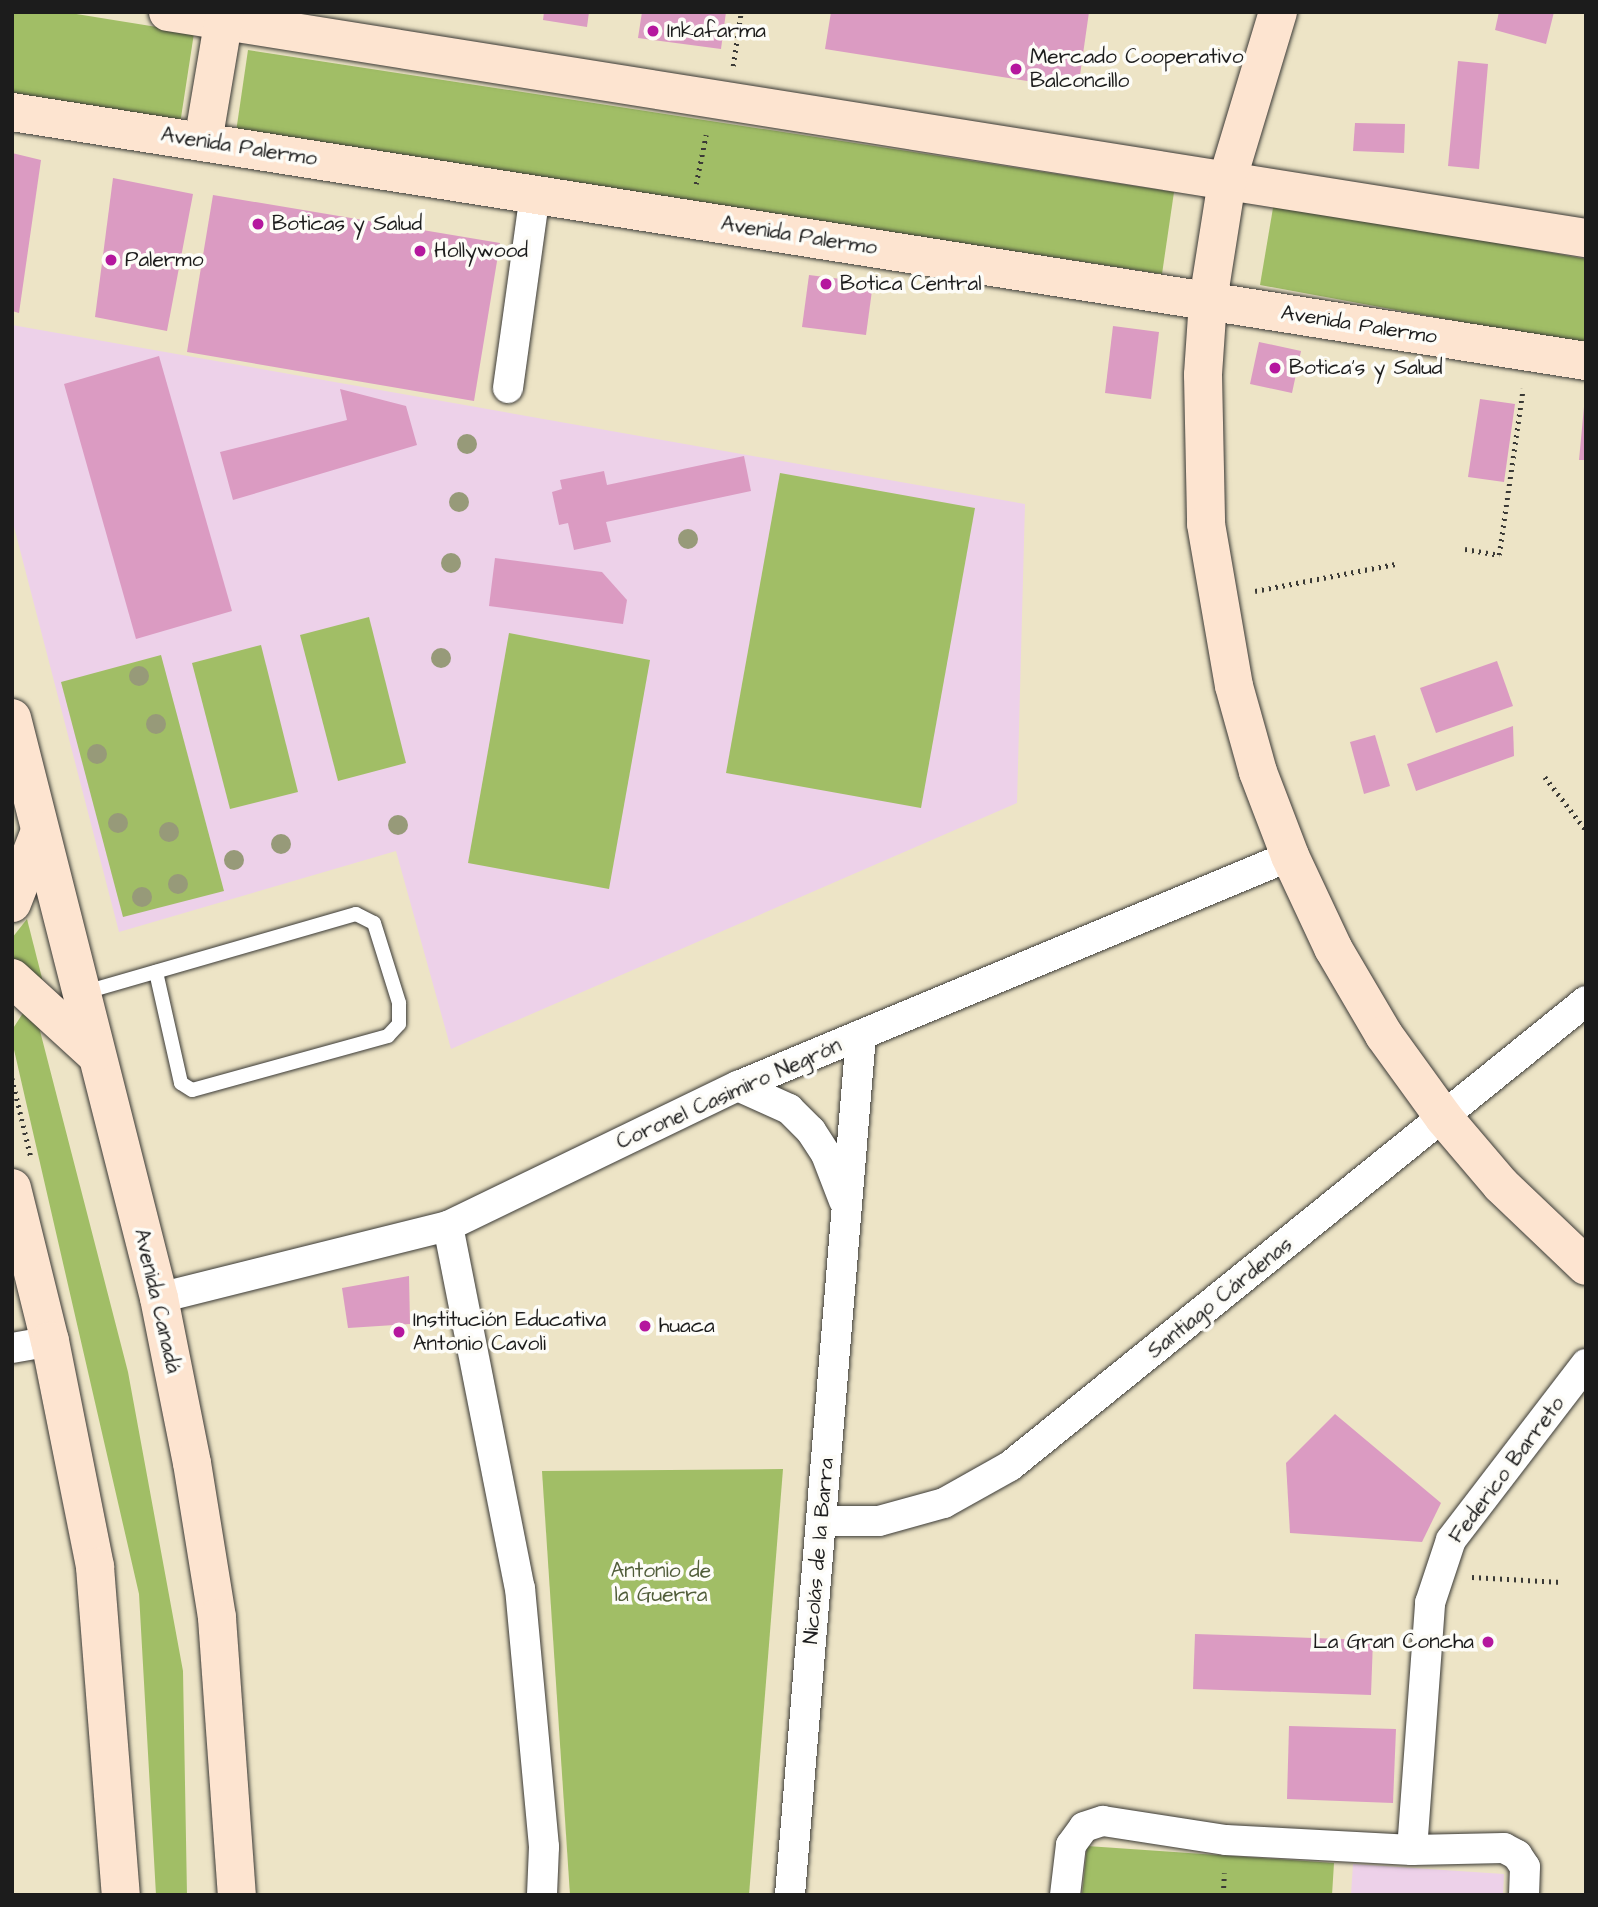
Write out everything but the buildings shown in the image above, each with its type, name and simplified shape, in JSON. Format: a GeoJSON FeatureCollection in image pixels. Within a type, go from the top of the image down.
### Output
{"type":"FeatureCollection","features":[{"type":"Feature","properties":{"kind":"street"},"geometry":{"type":"LineString","coordinates":[[168,12],[225,17],[721,100],[1586,238]]}},
{"type":"Feature","properties":{"kind":"street"},"geometry":{"type":"LineString","coordinates":[[1278,12],[1247,104],[1227,181],[1208,301],[1202,450],[1216,598],[1237,698],[1290,856],[1333,948],[1384,1035],[1444,1118],[1501,1185],[1586,1266]]}},
{"type":"Feature","properties":{"kind":"street"},"geometry":{"type":"LineString","coordinates":[[203,142],[225,17]]}},
{"type":"Feature","properties":{"kind":"street","name":"Avenida Palermo"},"geometry":{"type":"LineString","coordinates":[[12,112],[1586,361]]}},
{"type":"Feature","properties":{"kind":"street"},"geometry":{"type":"LineString","coordinates":[[508,388],[535,194]]}},
{"type":"Feature","properties":{"kind":"street","name":"Avenida Canadá"},"geometry":{"type":"LineString","coordinates":[[12,718],[94,1053],[159,1298],[217,1618],[237,1895]]}},
{"type":"Feature","properties":{"kind":"street"},"geometry":{"type":"LineString","coordinates":[[12,903],[40,831]]}},
{"type":"Feature","properties":{"kind":"street","name":"Coronel Casimiro Negrón"},"geometry":{"type":"LineString","coordinates":[[159,1298],[448,1226],[737,1086],[1290,856]]}},
{"type":"Feature","properties":{"kind":"street"},"geometry":{"type":"LineString","coordinates":[[12,978],[94,1053]]}},
{"type":"Feature","properties":{"kind":"street","name":"Santiago Cárdenas"},"geometry":{"type":"LineString","coordinates":[[821,1521],[879,1521],[944,1503],[1010,1466],[1586,1002]]}},
{"type":"Feature","properties":{"kind":"street","name":"Nicolás de la Barra"},"geometry":{"type":"LineString","coordinates":[[790,1895],[861,1035]]}},
{"type":"Feature","properties":{"kind":"street","name":"Nicolás de la Barra"},"geometry":{"type":"LineString","coordinates":[[737,1086],[789,1109],[811,1131],[827,1154],[847,1208]]}},
{"type":"Feature","properties":{"kind":"street"},"geometry":{"type":"LineString","coordinates":[[12,1188],[50,1342],[96,1567],[121,1895]]}},
{"type":"Feature","properties":{"kind":"street"},"geometry":{"type":"LineString","coordinates":[[448,1226],[520,1588],[544,1847],[542,1895]]}},
{"type":"Feature","properties":{"kind":"street"},"geometry":{"type":"LineString","coordinates":[[12,1348],[50,1342]]}},
{"type":"Feature","properties":{"kind":"street","name":"Federico Barreto"},"geometry":{"type":"LineString","coordinates":[[1412,1850],[1430,1603],[1451,1540],[1586,1364]]}},
{"type":"Feature","properties":{"kind":"street"},"geometry":{"type":"LineString","coordinates":[[1065,1895],[1071,1845],[1084,1827],[1104,1821],[1226,1840],[1412,1850],[1504,1848],[1525,1867],[1524,1895]]}},
{"type":"Feature","properties":{"kind":"lane"},"geometry":{"type":"LineString","coordinates":[[80,994],[356,914],[366,916],[374,923],[399,1003],[399,1024],[388,1036],[192,1090],[181,1083],[156,972]]}},
{"type":"Feature","properties":{"kind":"path"},"geometry":{"type":"LineString","coordinates":[[689,219],[741,12]]}},
{"type":"Feature","properties":{"kind":"path"},"geometry":{"type":"LineString","coordinates":[[1465,549],[1499,555],[1529,352]]}},
{"type":"Feature","properties":{"kind":"path"},"geometry":{"type":"LineString","coordinates":[[1216,598],[1395,564]]}},
{"type":"Feature","properties":{"kind":"path"},"geometry":{"type":"LineString","coordinates":[[1545,777],[1586,830]]}},
{"type":"Feature","properties":{"kind":"path"},"geometry":{"type":"LineString","coordinates":[[1439,1575],[1562,1582]]}},
{"type":"Feature","properties":{"kind":"shaded area"},"geometry":{"type":"Polygon","coordinates":[[[12,325],[1025,504],[1017,803],[451,1049],[396,851],[119,932],[12,519],[12,325]]]}},
{"type":"Feature","properties":{"kind":"shaded area"},"geometry":{"type":"Polygon","coordinates":[[[1353,1864],[1504,1874],[1503,1895],[1351,1895],[1353,1864]]]}},
{"type":"Feature","properties":{"kind":"green space"},"geometry":{"type":"Polygon","coordinates":[[[12,12],[64,12],[194,33],[180,124],[12,98],[12,12]]]}},
{"type":"Feature","properties":{"kind":"green space"},"geometry":{"type":"Polygon","coordinates":[[[248,50],[1174,192],[1162,274],[236,132],[248,50]]]}},
{"type":"Feature","properties":{"kind":"green space"},"geometry":{"type":"Polygon","coordinates":[[[1274,202],[1586,259],[1586,345],[1260,285],[1274,202]]]}},
{"type":"Feature","properties":{"kind":"green space"},"geometry":{"type":"Polygon","coordinates":[[[780,473],[975,508],[921,808],[726,773],[780,473]]]}},
{"type":"Feature","properties":{"kind":"green space"},"geometry":{"type":"Polygon","coordinates":[[[369,617],[406,763],[338,781],[300,635],[369,617]]]}},
{"type":"Feature","properties":{"kind":"green space"},"geometry":{"type":"Polygon","coordinates":[[[509,633],[650,660],[609,889],[468,863],[509,633]]]}},
{"type":"Feature","properties":{"kind":"green space"},"geometry":{"type":"Polygon","coordinates":[[[261,645],[298,792],[230,809],[192,663],[261,645]]]}},
{"type":"Feature","properties":{"kind":"green space"},"geometry":{"type":"Polygon","coordinates":[[[161,655],[224,891],[123,917],[61,682],[161,655]]]}},
{"type":"Feature","properties":{"kind":"green space"},"geometry":{"type":"Polygon","coordinates":[[[27,919],[44,986],[12,964],[12,938],[27,919]]]}},
{"type":"Feature","properties":{"kind":"green space"},"geometry":{"type":"Polygon","coordinates":[[[23,1013],[39,1027],[128,1372],[183,1671],[187,1895],[156,1895],[139,1594],[12,1041],[12,1030],[23,1013]]]}},
{"type":"Feature","properties":{"kind":"green space","name":"Antonio de la Guerra"},"geometry":{"type":"Polygon","coordinates":[[[783,1469],[749,1895],[570,1895],[542,1471],[783,1469]]]}},
{"type":"Feature","properties":{"kind":"green space"},"geometry":{"type":"Polygon","coordinates":[[[1087,1846],[1334,1863],[1332,1895],[1082,1895],[1087,1846]]]}},
{"type":"Feature","properties":{"kind":"place","name":"Inkafarma"},"geometry":{"type":"Point","coordinates":[653,31]}},
{"type":"Feature","properties":{"kind":"place","name":"Mercado Cooperativo Balconcillo"},"geometry":{"type":"Point","coordinates":[1016,69]}},
{"type":"Feature","properties":{"kind":"place","name":"Boticas y Salud"},"geometry":{"type":"Point","coordinates":[258,224]}},
{"type":"Feature","properties":{"kind":"place","name":"Hollywood"},"geometry":{"type":"Point","coordinates":[420,251]}},
{"type":"Feature","properties":{"kind":"place","name":"Palermo"},"geometry":{"type":"Point","coordinates":[111,260]}},
{"type":"Feature","properties":{"kind":"place","name":"Botica Central"},"geometry":{"type":"Point","coordinates":[826,284]}},
{"type":"Feature","properties":{"kind":"place","name":"Botica's y Salud"},"geometry":{"type":"Point","coordinates":[1275,368]}},
{"type":"Feature","properties":{"kind":"place","name":"huaca"},"geometry":{"type":"Point","coordinates":[645,1326]}},
{"type":"Feature","properties":{"kind":"place","name":"Institución Educativa Antonio Cavoli"},"geometry":{"type":"Point","coordinates":[399,1332]}},
{"type":"Feature","properties":{"kind":"place","name":"La Gran Concha"},"geometry":{"type":"Point","coordinates":[1488,1642]}}]}
